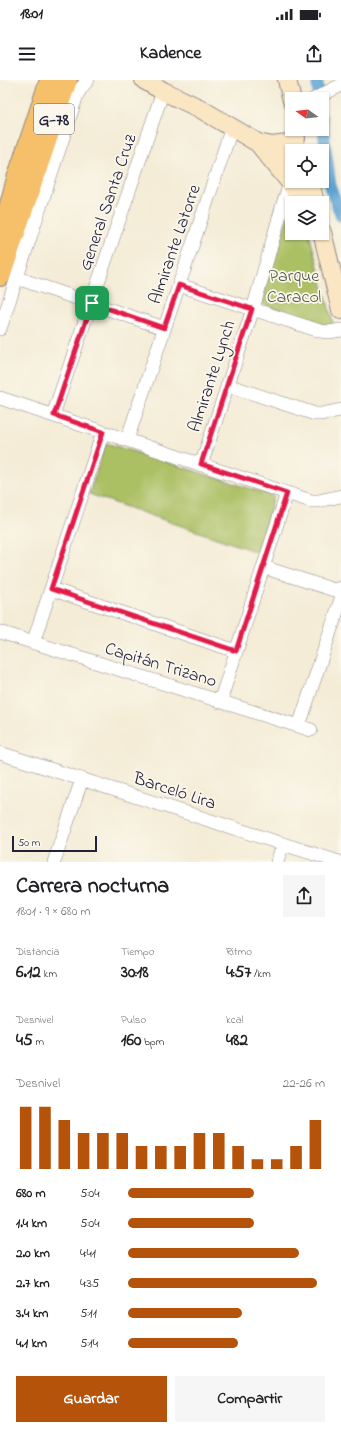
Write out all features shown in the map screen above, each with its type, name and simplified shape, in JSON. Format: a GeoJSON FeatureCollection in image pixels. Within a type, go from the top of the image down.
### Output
{"type":"FeatureCollection","features":[{"type":"Feature","properties":{"kind":"main road"},"geometry":{"type":"LineString","coordinates":[[144,80],[163,85],[199,108],[285,156]]}},
{"type":"Feature","properties":{"kind":"main road"},"geometry":{"type":"LineString","coordinates":[[287,80],[290,92]]}},
{"type":"Feature","properties":{"kind":"main road","name":"G-78"},"geometry":{"type":"LineString","coordinates":[[8,277],[54,81]]}},
{"type":"Feature","properties":{"kind":"main road","name":"G-78"},"geometry":{"type":"LineString","coordinates":[[0,241],[17,179],[54,81]]}},
{"type":"Feature","properties":{"kind":"main road"},"geometry":{"type":"LineString","coordinates":[[265,145],[288,144],[298,140]]}},
{"type":"Feature","properties":{"kind":"main road"},"geometry":{"type":"LineString","coordinates":[[265,145],[285,164]]}},
{"type":"Feature","properties":{"kind":"main road"},"geometry":{"type":"LineString","coordinates":[[321,240],[326,250]]}},
{"type":"Feature","properties":{"kind":"main road"},"geometry":{"type":"LineString","coordinates":[[324,240],[341,310]]}},
{"type":"Feature","properties":{"kind":"street"},"geometry":{"type":"LineString","coordinates":[[0,329],[8,277],[77,95],[88,80]]}},
{"type":"Feature","properties":{"kind":"street","name":"General Santa Cruz"},"geometry":{"type":"LineString","coordinates":[[54,415],[163,85]]}},
{"type":"Feature","properties":{"kind":"street"},"geometry":{"type":"LineString","coordinates":[[329,94],[339,90]]}},
{"type":"Feature","properties":{"kind":"street","name":"Almirante Latorre"},"geometry":{"type":"LineString","coordinates":[[127,440],[232,127]]}},
{"type":"Feature","properties":{"kind":"street","name":"Almirante Lynch"},"geometry":{"type":"LineString","coordinates":[[201,464],[252,309],[302,188]]}},
{"type":"Feature","properties":{"kind":"street"},"geometry":{"type":"LineString","coordinates":[[8,277],[92,303],[164,328]]}},
{"type":"Feature","properties":{"kind":"street"},"geometry":{"type":"LineString","coordinates":[[179,285],[320,331],[329,332],[341,330]]}},
{"type":"Feature","properties":{"kind":"street"},"geometry":{"type":"LineString","coordinates":[[227,386],[315,414],[341,410]]}},
{"type":"Feature","properties":{"kind":"street"},"geometry":{"type":"LineString","coordinates":[[0,398],[315,502],[341,496]]}},
{"type":"Feature","properties":{"kind":"street"},"geometry":{"type":"LineString","coordinates":[[33,643],[103,432]]}},
{"type":"Feature","properties":{"kind":"street"},"geometry":{"type":"LineString","coordinates":[[220,702],[287,493]]}},
{"type":"Feature","properties":{"kind":"street"},"geometry":{"type":"LineString","coordinates":[[263,567],[334,590],[341,588]]}},
{"type":"Feature","properties":{"kind":"street"},"geometry":{"type":"LineString","coordinates":[[51,589],[236,651]]}},
{"type":"Feature","properties":{"kind":"street","name":"Capitán Trizano"},"geometry":{"type":"LineString","coordinates":[[0,632],[305,728],[341,599]]}},
{"type":"Feature","properties":{"kind":"street","name":"Barceló Lira"},"geometry":{"type":"LineString","coordinates":[[0,753],[339,862]]}},
{"type":"Feature","properties":{"kind":"street"},"geometry":{"type":"LineString","coordinates":[[54,862],[82,779]]}},
{"type":"Feature","properties":{"kind":"street"},"geometry":{"type":"LineString","coordinates":[[276,862],[283,844]]}},
{"type":"Feature","properties":{"kind":"green space","name":"Parque Caracol"},"geometry":{"type":"Polygon","coordinates":[[[285,226],[285,240],[311,240],[333,323],[327,327],[260,303],[285,226]]]}},
{"type":"Feature","properties":{"kind":"green space"},"geometry":{"type":"Polygon","coordinates":[[[106,443],[274,496],[257,552],[89,494],[106,443]]]}},
{"type":"Feature","properties":{"kind":"waterway"},"geometry":{"type":"LineString","coordinates":[[317,80],[318,92]]}},
{"type":"Feature","properties":{"kind":"waterway"},"geometry":{"type":"LineString","coordinates":[[324,136],[331,190],[341,215]]}},
{"type":"Feature","properties":{"kind":"route"},"geometry":{"type":"LineString","coordinates":[[179,285],[252,309],[201,464],[287,493],[236,651],[51,589],[103,432],[54,415],[92,303],[164,328],[179,285]]}}]}
